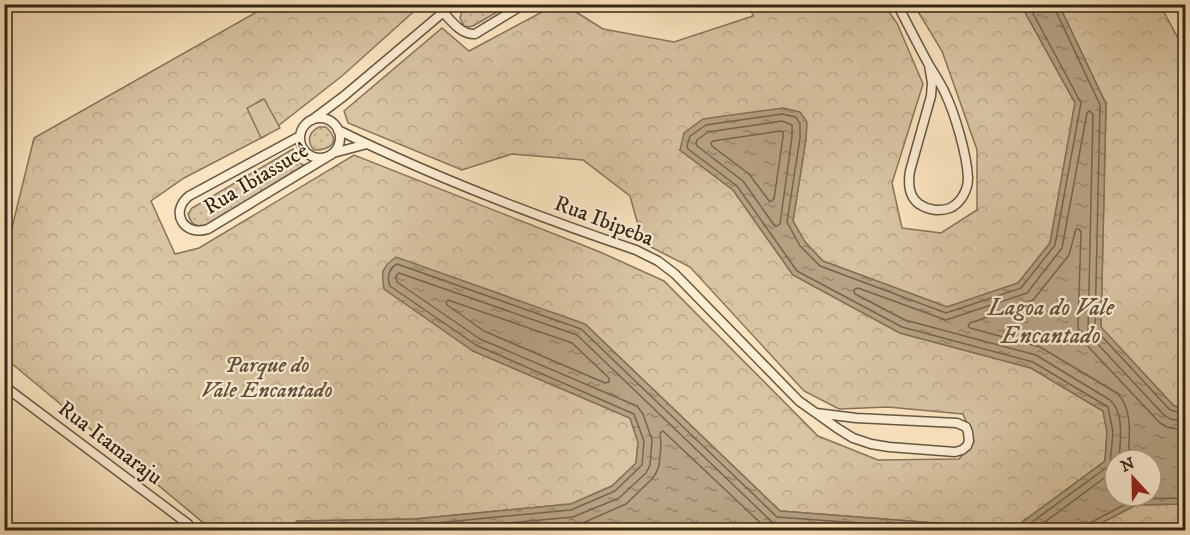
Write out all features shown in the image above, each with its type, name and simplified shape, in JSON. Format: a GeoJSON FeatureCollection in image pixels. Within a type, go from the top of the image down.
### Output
{"type":"FeatureCollection","features":[{"type":"Feature","properties":{"kind":"street","name":"Rua Ibiassucê"},"geometry":{"type":"LineString","coordinates":[[312,120],[444,14],[453,4]]}},
{"type":"Feature","properties":{"kind":"street"},"geometry":{"type":"LineString","coordinates":[[444,14],[463,32],[471,35],[524,4]]}},
{"type":"Feature","properties":{"kind":"street"},"geometry":{"type":"LineString","coordinates":[[897,4],[945,93],[963,150],[968,179],[966,192],[953,207],[943,210],[923,206],[915,201],[908,182],[931,96],[932,83],[929,65]]}},
{"type":"Feature","properties":{"kind":"street","name":"Rua Ibiassucê"},"geometry":{"type":"LineString","coordinates":[[330,121],[334,108],[344,96]]}},
{"type":"Feature","properties":{"kind":"street"},"geometry":{"type":"LineString","coordinates":[[330,155],[338,148],[340,141],[338,129],[330,121],[318,118],[306,123],[300,136],[302,147],[305,152],[315,158],[330,155],[367,144]]}},
{"type":"Feature","properties":{"kind":"street","name":"Rua Ibipeba"},"geometry":{"type":"LineString","coordinates":[[338,129],[367,144],[472,189],[636,250],[658,261],[675,274],[799,401],[837,429],[853,438],[890,447],[955,452],[962,450],[969,441],[966,427],[957,423],[856,418],[816,413]]}},
{"type":"Feature","properties":{"kind":"street","name":"Rua Ibiassucê"},"geometry":{"type":"LineString","coordinates":[[300,136],[189,196],[181,204],[179,213],[182,222],[186,227],[196,231],[208,229],[330,155]]}},
{"type":"Feature","properties":{"kind":"street","name":"Rua Itamaraju"},"geometry":{"type":"LineString","coordinates":[[4,386],[188,524],[192,531]]}},
{"type":"Feature","properties":{"kind":"green space"},"geometry":{"type":"Polygon","coordinates":[[[470,4],[509,5],[468,27],[464,26],[460,18],[462,11],[470,4]]]}},
{"type":"Feature","properties":{"kind":"green space","name":"Parque do Vale Encantado"},"geometry":{"type":"Polygon","coordinates":[[[269,5],[421,5],[342,76],[265,136],[184,178],[151,201],[175,254],[199,248],[354,155],[600,252],[664,281],[818,436],[878,460],[959,459],[974,441],[963,414],[888,407],[839,409],[804,391],[690,267],[643,243],[630,196],[583,160],[512,154],[462,170],[348,123],[344,111],[442,28],[469,51],[555,5],[565,5],[603,29],[674,42],[753,16],[750,5],[884,5],[897,23],[923,84],[892,183],[902,228],[941,233],[977,210],[977,150],[942,51],[914,5],[1021,5],[1075,103],[1050,243],[1018,283],[947,307],[823,261],[805,242],[793,221],[806,139],[680,150],[733,190],[793,275],[900,333],[1031,368],[1103,411],[1107,432],[1106,448],[1103,448],[1103,462],[1013,529],[780,511],[585,324],[473,351],[630,418],[638,442],[636,464],[612,486],[571,504],[415,519],[297,521],[292,530],[212,530],[5,358],[5,256],[34,138],[269,5]]]}},
{"type":"Feature","properties":{"kind":"green space"},"geometry":{"type":"Polygon","coordinates":[[[1059,5],[1160,5],[1185,51],[1185,409],[1174,406],[1101,328],[1106,104],[1059,5]]]}},
{"type":"Feature","properties":{"kind":"green space"},"geometry":{"type":"Polygon","coordinates":[[[264,99],[280,128],[261,138],[247,108],[264,99]]]}},
{"type":"Feature","properties":{"kind":"green space"},"geometry":{"type":"Polygon","coordinates":[[[319,127],[326,127],[334,140],[326,148],[314,150],[310,137],[319,127]]]}},
{"type":"Feature","properties":{"kind":"green space"},"geometry":{"type":"Polygon","coordinates":[[[293,149],[298,161],[304,165],[206,226],[196,225],[191,220],[188,214],[192,208],[293,149]]]}},
{"type":"Feature","properties":{"kind":"green space"},"geometry":{"type":"Polygon","coordinates":[[[1163,504],[1185,504],[1185,530],[1088,530],[1130,508],[1163,508],[1163,504]]]}},
{"type":"Feature","properties":{"kind":"water","name":"Lagoa do Vale Encantado"},"geometry":{"type":"Polygon","coordinates":[[[1021,5],[1059,5],[1106,104],[1101,327],[1174,406],[1185,409],[1185,504],[1163,504],[1163,448],[1106,448],[1107,432],[1103,411],[1031,368],[900,333],[793,275],[733,190],[680,150],[684,133],[703,119],[783,108],[800,112],[807,122],[806,139],[793,221],[805,242],[823,261],[947,307],[1018,283],[1050,243],[1075,103],[1021,5]]]}},
{"type":"Feature","properties":{"kind":"water","name":"Lagoa do Vale Encantado"},"geometry":{"type":"Polygon","coordinates":[[[396,257],[585,324],[780,511],[1013,529],[1103,462],[1103,508],[1130,508],[1088,530],[292,530],[292,527],[297,521],[415,519],[571,504],[612,486],[636,463],[638,442],[630,418],[473,351],[384,289],[383,271],[387,264],[396,257]]]}}]}
